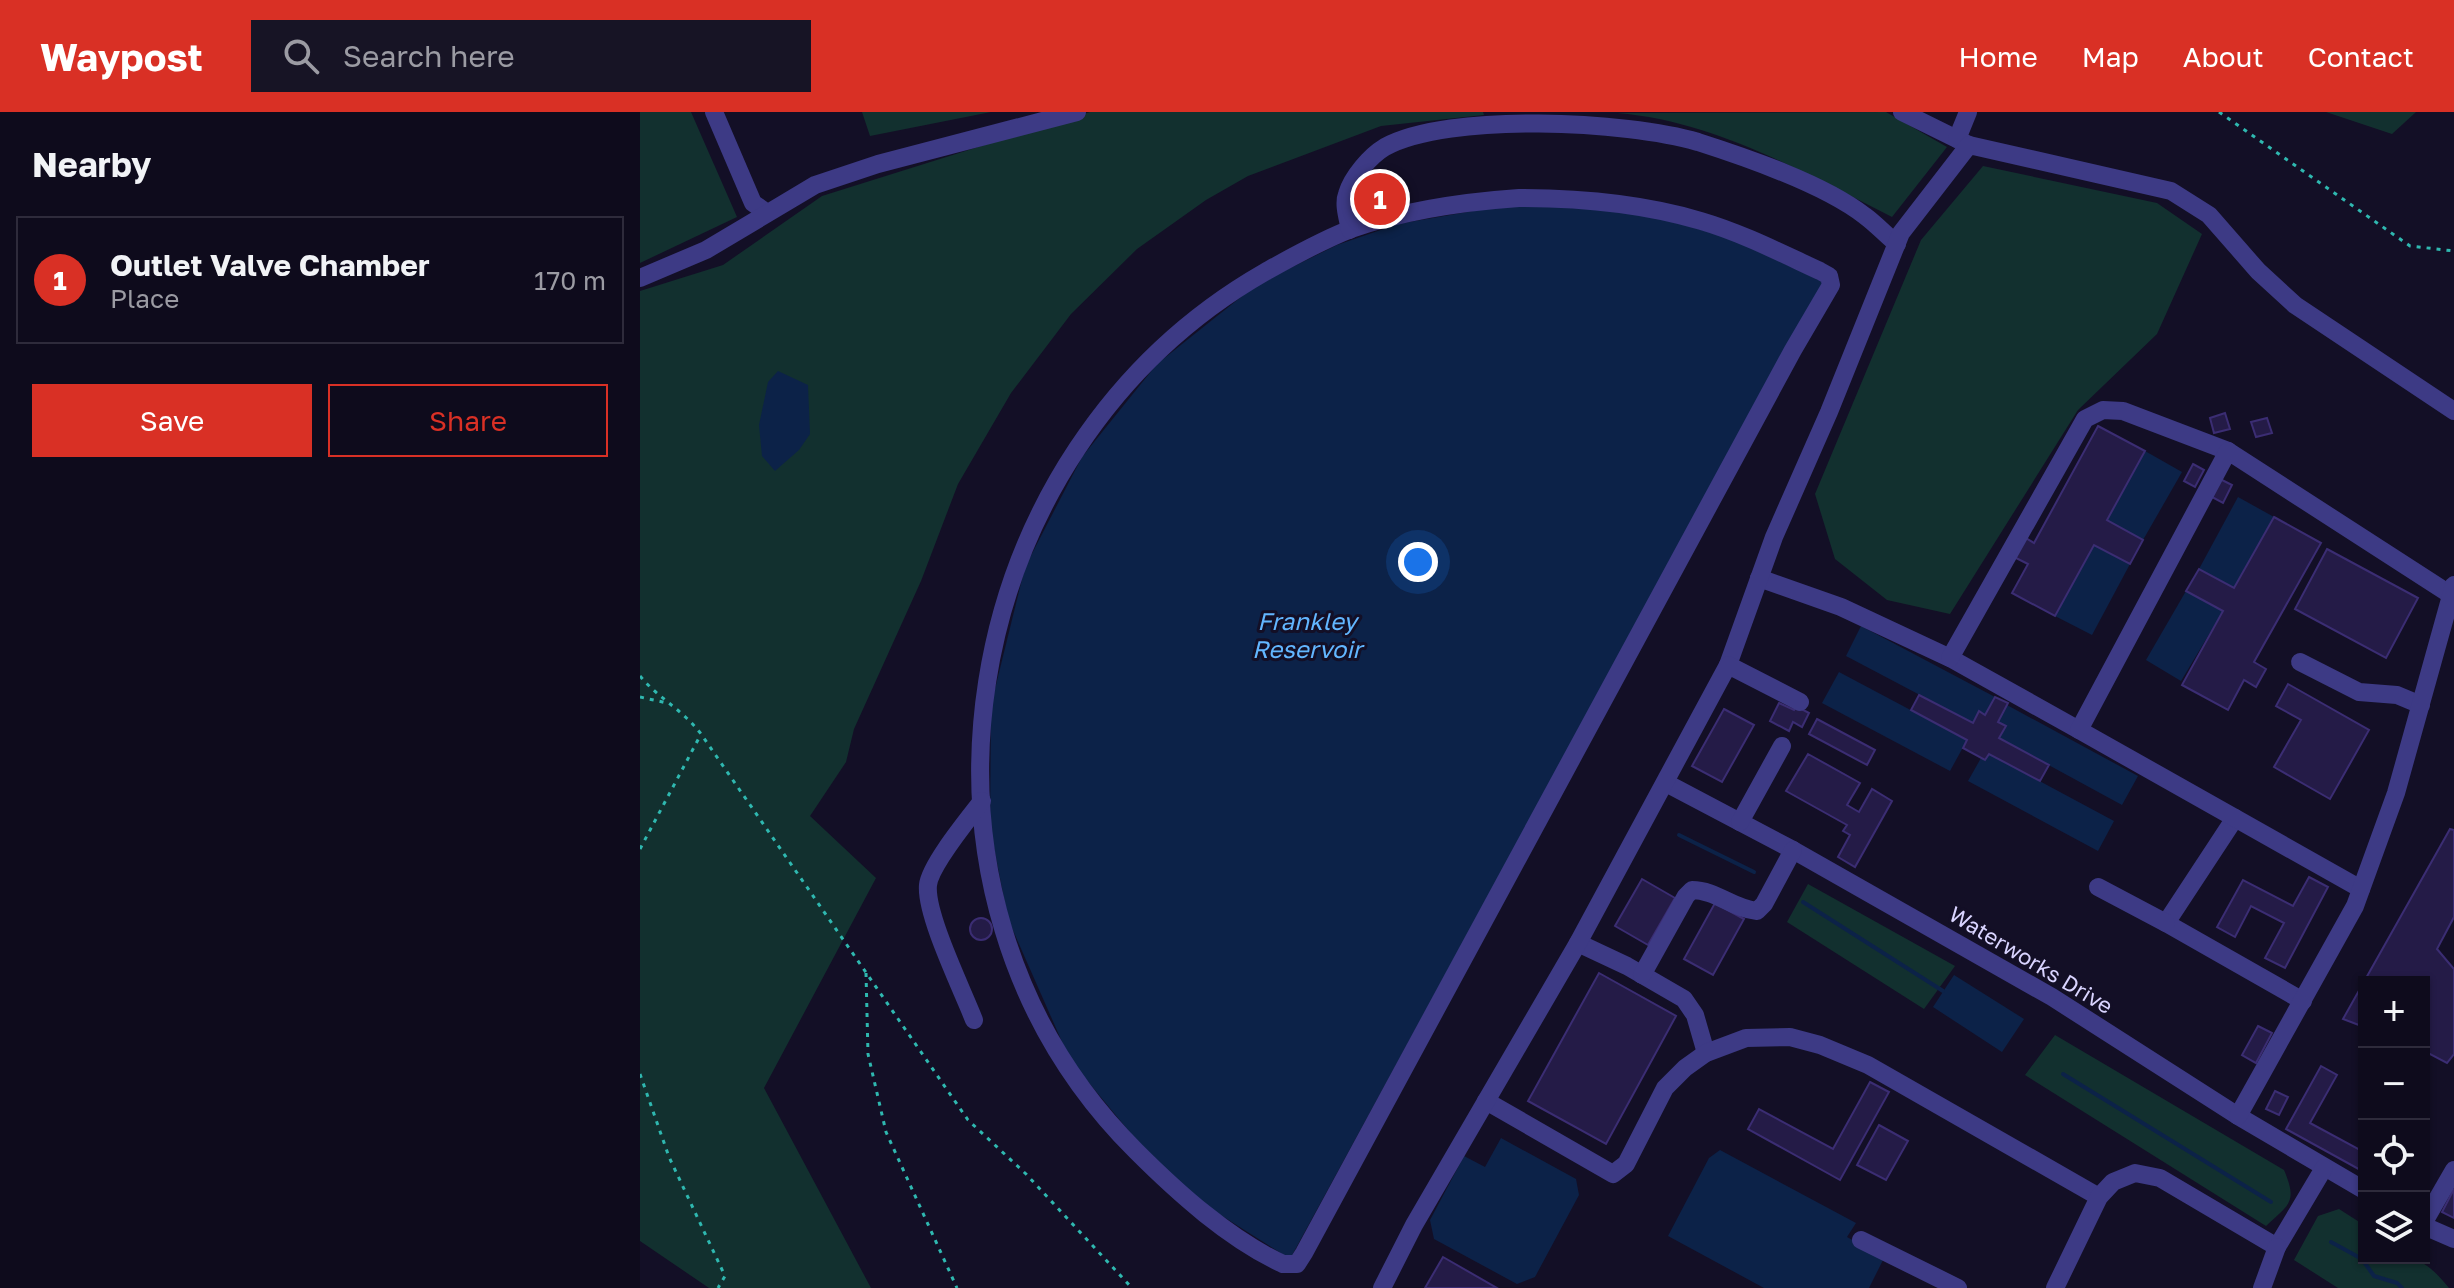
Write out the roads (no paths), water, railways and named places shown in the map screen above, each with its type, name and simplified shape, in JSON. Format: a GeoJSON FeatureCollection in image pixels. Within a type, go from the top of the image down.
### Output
{"type":"FeatureCollection","features":[{"type":"Feature","properties":{"kind":"street"},"geometry":{"type":"LineString","coordinates":[[714,112],[753,203],[767,213]]}},
{"type":"Feature","properties":{"kind":"street"},"geometry":{"type":"LineString","coordinates":[[640,278],[706,250],[815,185],[878,164],[1077,112]]}},
{"type":"Feature","properties":{"kind":"street"},"geometry":{"type":"LineString","coordinates":[[1902,112],[1963,142],[2171,191],[2209,215],[2258,271],[2295,305],[2454,411]]}},
{"type":"Feature","properties":{"kind":"street"},"geometry":{"type":"LineString","coordinates":[[1382,1288],[1414,1225],[1578,943],[1728,665],[1774,537],[1829,412],[1901,233],[1963,142],[1968,112]]}},
{"type":"Feature","properties":{"kind":"street"},"geometry":{"type":"LineString","coordinates":[[1350,230],[1345,196],[1361,169],[1383,147],[1404,139],[1472,125],[1561,122],[1633,128],[1695,141],[1761,164],[1811,185],[1864,215],[1897,244]]}},
{"type":"Feature","properties":{"kind":"street"},"geometry":{"type":"LineString","coordinates":[[1565,198],[1622,203],[1679,215],[1733,232],[1820,271],[1829,276],[1831,285],[1785,364],[1297,1264],[1283,1264],[1208,1215],[1144,1159],[1095,1106],[1050,1037],[1008,941],[989,874],[980,742],[993,640],[1012,581],[1035,525],[1096,422],[1146,363],[1195,320],[1243,285],[1350,230],[1428,208],[1476,201],[1565,198]]}},
{"type":"Feature","properties":{"kind":"street"},"geometry":{"type":"LineString","coordinates":[[1950,658],[2085,419],[2103,410],[2123,411],[2228,451],[2453,590],[2396,793],[2355,906],[2238,1116]]}},
{"type":"Feature","properties":{"kind":"street"},"geometry":{"type":"LineString","coordinates":[[2079,730],[2228,451]]}},
{"type":"Feature","properties":{"kind":"street"},"geometry":{"type":"LineString","coordinates":[[1759,578],[1841,607],[1950,658],[2361,889]]}},
{"type":"Feature","properties":{"kind":"street"},"geometry":{"type":"LineString","coordinates":[[2300,662],[2359,692],[2397,695],[2421,705]]}},
{"type":"Feature","properties":{"kind":"street"},"geometry":{"type":"LineString","coordinates":[[1728,665],[1800,702]]}},
{"type":"Feature","properties":{"kind":"street"},"geometry":{"type":"LineString","coordinates":[[1740,822],[1782,746]]}},
{"type":"Feature","properties":{"kind":"street","name":"Waterworks Drive"},"geometry":{"type":"LineString","coordinates":[[1666,783],[1793,850],[2052,997],[2238,1116],[2358,1187]]}},
{"type":"Feature","properties":{"kind":"street"},"geometry":{"type":"LineString","coordinates":[[974,1020],[931,912],[928,883],[938,863],[982,801]]}},
{"type":"Feature","properties":{"kind":"street"},"geometry":{"type":"LineString","coordinates":[[2166,923],[2235,818]]}},
{"type":"Feature","properties":{"kind":"street"},"geometry":{"type":"LineString","coordinates":[[1642,975],[1692,890],[1706,890],[1733,905],[1757,911],[1764,904],[1793,850]]}},
{"type":"Feature","properties":{"kind":"street"},"geometry":{"type":"LineString","coordinates":[[2098,887],[2303,1001]]}},
{"type":"Feature","properties":{"kind":"street"},"geometry":{"type":"LineString","coordinates":[[1578,943],[1684,999],[1695,1015],[1706,1053]]}},
{"type":"Feature","properties":{"kind":"street"},"geometry":{"type":"LineString","coordinates":[[1486,1101],[1613,1174],[1626,1164],[1672,1078],[1706,1053],[1746,1038],[1790,1037],[1820,1045],[1868,1065],[2099,1197]]}},
{"type":"Feature","properties":{"kind":"street"},"geometry":{"type":"LineString","coordinates":[[2262,1288],[2277,1247],[2324,1168]]}},
{"type":"Feature","properties":{"kind":"street"},"geometry":{"type":"LineString","coordinates":[[2430,1213],[2454,1170]]}},
{"type":"Feature","properties":{"kind":"street"},"geometry":{"type":"LineString","coordinates":[[2055,1288],[2099,1197],[2113,1182],[2135,1173],[2160,1178],[2277,1247]]}},
{"type":"Feature","properties":{"kind":"street"},"geometry":{"type":"LineString","coordinates":[[2430,1227],[2454,1239]]}},
{"type":"Feature","properties":{"kind":"street"},"geometry":{"type":"LineString","coordinates":[[1861,1240],[1958,1288]]}},
{"type":"Feature","properties":{"kind":"water","name":"Frankley Reservoir"},"geometry":{"type":"Polygon","coordinates":[[[1570,206],[1656,217],[1730,238],[1823,282],[1290,1259],[1208,1207],[1157,1165],[1070,1060],[1008,919],[990,827],[991,705],[1025,567],[1082,457],[1157,364],[1256,285],[1337,245],[1398,224],[1496,207],[1570,206]]]}},
{"type":"Feature","properties":{"kind":"water"},"geometry":{"type":"Polygon","coordinates":[[[778,371],[808,385],[810,434],[799,450],[775,471],[762,456],[759,425],[768,382],[778,371]]]}},
{"type":"Feature","properties":{"kind":"water"},"geometry":{"type":"Polygon","coordinates":[[[2145,451],[2182,472],[2143,540],[2107,520],[2145,451]]]}},
{"type":"Feature","properties":{"kind":"water"},"geometry":{"type":"Polygon","coordinates":[[[2238,497],[2274,517],[2234,588],[2199,569],[2238,497]]]}},
{"type":"Feature","properties":{"kind":"water"},"geometry":{"type":"Polygon","coordinates":[[[2094,545],[2130,564],[2092,635],[2055,616],[2094,545]]]}},
{"type":"Feature","properties":{"kind":"water"},"geometry":{"type":"Polygon","coordinates":[[[2186,591],[2223,611],[2181,681],[2146,660],[2186,591]]]}},
{"type":"Feature","properties":{"kind":"water"},"geometry":{"type":"Polygon","coordinates":[[[1861,626],[1995,697],[1985,715],[1979,712],[1973,723],[1846,656],[1861,626]]]}},
{"type":"Feature","properties":{"kind":"water"},"geometry":{"type":"Polygon","coordinates":[[[1839,672],[1967,740],[1950,771],[1822,703],[1839,672]]]}},
{"type":"Feature","properties":{"kind":"water"},"geometry":{"type":"Polygon","coordinates":[[[2007,705],[2138,776],[2122,805],[1999,738],[2005,726],[1998,722],[2007,705]]]}},
{"type":"Feature","properties":{"kind":"water"},"geometry":{"type":"Polygon","coordinates":[[[1989,754],[2114,821],[2098,851],[1968,781],[1981,758],[1985,760],[1989,754]]]}},
{"type":"Feature","properties":{"kind":"water"},"geometry":{"type":"Polygon","coordinates":[[[1954,975],[2024,1019],[2002,1052],[1933,1007],[1954,975]]]}},
{"type":"Feature","properties":{"kind":"water"},"geometry":{"type":"Polygon","coordinates":[[[1501,1138],[1576,1179],[1579,1195],[1535,1277],[1517,1284],[1434,1239],[1430,1220],[1464,1156],[1485,1167],[1501,1138]]]}},
{"type":"Feature","properties":{"kind":"water"},"geometry":{"type":"Polygon","coordinates":[[[1720,1150],[1856,1223],[1847,1237],[1884,1258],[1869,1288],[1764,1288],[1668,1236],[1709,1158],[1720,1150]]]}},
{"type":"Feature","properties":{"kind":"waterway"},"geometry":{"type":"LineString","coordinates":[[1679,835],[1754,872]]}},
{"type":"Feature","properties":{"kind":"waterway"},"geometry":{"type":"LineString","coordinates":[[1803,902],[1943,991]]}},
{"type":"Feature","properties":{"kind":"waterway"},"geometry":{"type":"LineString","coordinates":[[2063,1074],[2271,1202]]}},
{"type":"Feature","properties":{"kind":"waterway"},"geometry":{"type":"LineString","coordinates":[[2331,1242],[2362,1259],[2374,1276],[2397,1283],[2402,1288]]}},
{"type":"Feature","properties":{"kind":"place","name":"Outlet Valve Chamber"},"geometry":{"type":"Point","coordinates":[1380,199]}}]}
